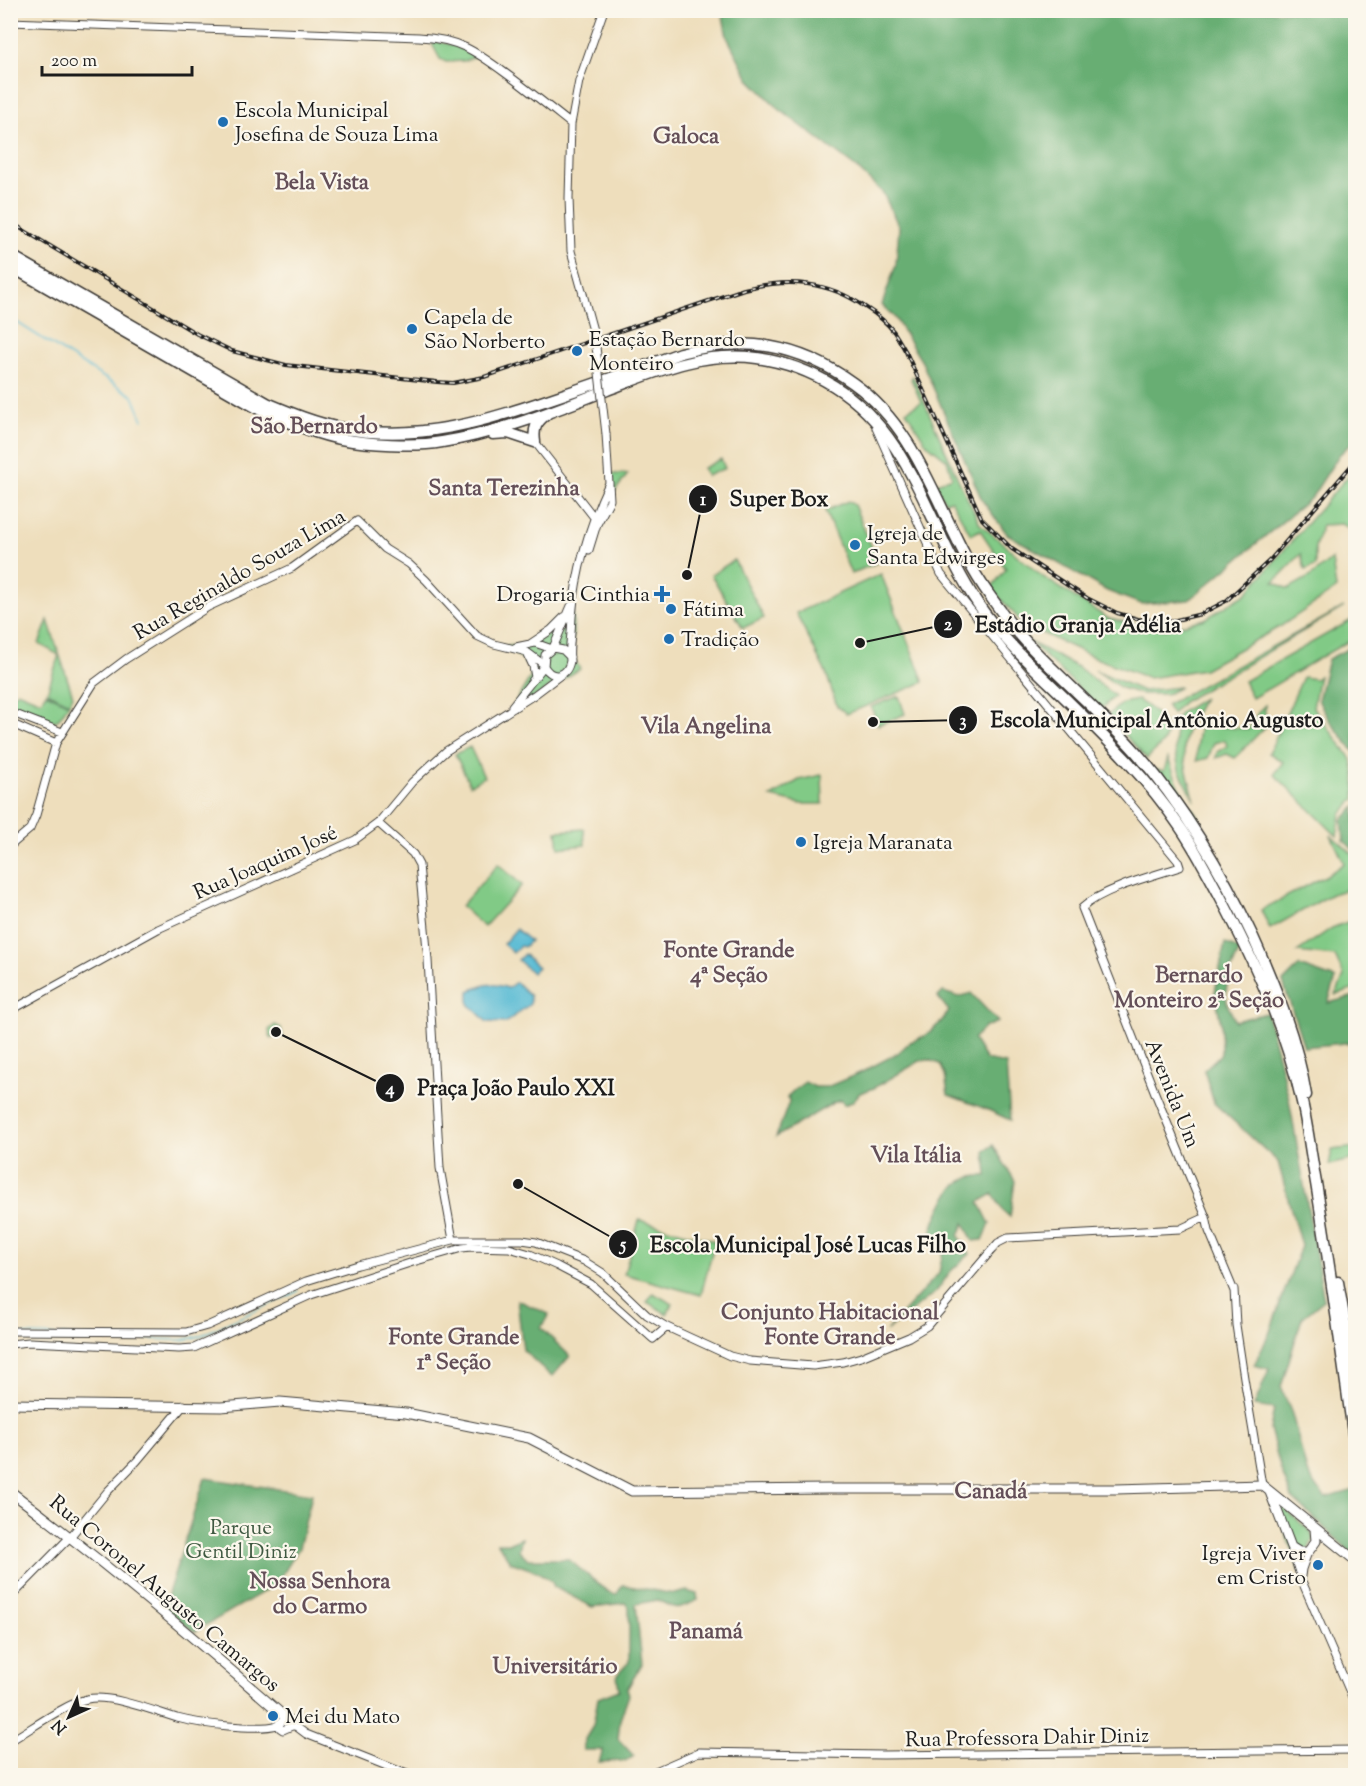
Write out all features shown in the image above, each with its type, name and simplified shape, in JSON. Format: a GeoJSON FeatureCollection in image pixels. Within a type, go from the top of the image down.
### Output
{"type":"FeatureCollection","features":[{"type":"Feature","properties":{"kind":"highway"},"geometry":{"type":"LineString","coordinates":[[10,255],[267,404],[342,428],[396,433],[448,429],[509,419],[555,409],[707,357],[741,356],[761,358],[796,368],[828,382],[871,415],[898,451],[966,586],[987,616],[1032,667],[1127,759],[1180,826],[1202,862],[1255,964],[1281,1030],[1302,1100],[1324,1230],[1356,1454]]}},
{"type":"Feature","properties":{"kind":"highway"},"geometry":{"type":"LineString","coordinates":[[10,266],[264,412],[305,429],[341,439],[393,443],[439,443],[508,433],[535,442],[534,429],[539,421],[555,409]]}},
{"type":"Feature","properties":{"kind":"highway"},"geometry":{"type":"LineString","coordinates":[[475,436],[509,419],[680,353],[705,346],[738,343],[784,349],[809,357],[856,384],[896,423],[910,443],[972,566],[989,594],[1028,644],[1136,752],[1175,801],[1209,851],[1259,951],[1288,1023],[1304,1079],[1356,1385]]}},
{"type":"Feature","properties":{"kind":"highway"},"geometry":{"type":"LineString","coordinates":[[626,383],[638,382],[648,386]]}},
{"type":"Feature","properties":{"kind":"main road"},"geometry":{"type":"LineString","coordinates":[[10,1404],[221,1407],[280,1402],[406,1413],[529,1438],[632,1491],[1266,1488],[1355,1560]]}},
{"type":"Feature","properties":{"kind":"main road"},"geometry":{"type":"LineString","coordinates":[[1266,1488],[1291,1547],[1299,1552],[1311,1549],[1340,1549]]}},
{"type":"Feature","properties":{"kind":"main road","name":"Rua Coronel Augusto Camargos"},"geometry":{"type":"LineString","coordinates":[[10,1491],[71,1536],[285,1725]]}},
{"type":"Feature","properties":{"kind":"main road"},"geometry":{"type":"LineString","coordinates":[[1283,1529],[1287,1517],[1298,1514]]}},
{"type":"Feature","properties":{"kind":"main road"},"geometry":{"type":"LineString","coordinates":[[1311,1549],[1317,1533],[1315,1529]]}},
{"type":"Feature","properties":{"kind":"street"},"geometry":{"type":"LineString","coordinates":[[604,10],[579,81],[572,124],[569,198],[572,251],[595,338],[606,434],[609,472],[610,500],[597,524],[572,604],[552,648],[545,655],[543,665],[551,674],[562,674],[569,667],[572,604],[594,516],[609,483]]}},
{"type":"Feature","properties":{"kind":"street"},"geometry":{"type":"LineString","coordinates":[[10,22],[419,37],[444,40],[486,57],[572,124]]}},
{"type":"Feature","properties":{"kind":"street","name":"Avenida Um"},"geometry":{"type":"LineString","coordinates":[[849,396],[876,427],[941,574],[1174,855],[1180,867],[1104,894],[1088,902],[1082,908],[1207,1220],[1235,1284],[1236,1325],[1252,1433],[1266,1488]]}},
{"type":"Feature","properties":{"kind":"street"},"geometry":{"type":"LineString","coordinates":[[535,442],[594,516]]}},
{"type":"Feature","properties":{"kind":"street","name":"Rua Reginaldo Souza Lima"},"geometry":{"type":"LineString","coordinates":[[10,846],[30,829],[56,743],[94,683],[104,674],[208,607],[292,568],[357,521],[385,549],[409,564],[426,580],[477,636],[494,644],[526,651],[543,665]]}},
{"type":"Feature","properties":{"kind":"street"},"geometry":{"type":"LineString","coordinates":[[530,644],[551,630],[567,613]]}},
{"type":"Feature","properties":{"kind":"street","name":"Rua Reginaldo Souza Lima"},"geometry":{"type":"LineString","coordinates":[[514,648],[540,643],[552,648]]}},
{"type":"Feature","properties":{"kind":"street"},"geometry":{"type":"LineString","coordinates":[[552,648],[563,650],[570,657]]}},
{"type":"Feature","properties":{"kind":"street"},"geometry":{"type":"LineString","coordinates":[[526,651],[535,677]]}},
{"type":"Feature","properties":{"kind":"street","name":"Rua Joaquim José"},"geometry":{"type":"LineString","coordinates":[[509,711],[543,665]]}},
{"type":"Feature","properties":{"kind":"street","name":"Rua Joaquim José"},"geometry":{"type":"LineString","coordinates":[[10,1011],[158,929],[339,848],[367,832],[378,823],[431,763],[562,674]]}},
{"type":"Feature","properties":{"kind":"street"},"geometry":{"type":"LineString","coordinates":[[10,711],[62,732]]}},
{"type":"Feature","properties":{"kind":"street"},"geometry":{"type":"LineString","coordinates":[[10,723],[56,743]]}},
{"type":"Feature","properties":{"kind":"street"},"geometry":{"type":"LineString","coordinates":[[378,823],[413,854],[419,865],[428,960],[440,1168],[453,1240]]}},
{"type":"Feature","properties":{"kind":"street"},"geometry":{"type":"LineString","coordinates":[[10,1331],[186,1332],[207,1326],[306,1281],[333,1272],[453,1240],[522,1240],[536,1242],[584,1261],[603,1273],[647,1315],[667,1328],[730,1356],[750,1361],[813,1366],[861,1357],[918,1332],[927,1326],[998,1243],[1008,1238],[1180,1229],[1207,1220]]}},
{"type":"Feature","properties":{"kind":"street"},"geometry":{"type":"LineString","coordinates":[[10,1344],[29,1341],[194,1348],[311,1296],[413,1262],[471,1247],[509,1248],[530,1254],[591,1284],[653,1339],[667,1328]]}},
{"type":"Feature","properties":{"kind":"street"},"geometry":{"type":"LineString","coordinates":[[10,1598],[71,1536],[184,1405]]}},
{"type":"Feature","properties":{"kind":"street"},"geometry":{"type":"LineString","coordinates":[[1291,1547],[1301,1579],[1356,1706]]}},
{"type":"Feature","properties":{"kind":"street"},"geometry":{"type":"LineString","coordinates":[[1301,1579],[1302,1569],[1311,1549]]}},
{"type":"Feature","properties":{"kind":"street"},"geometry":{"type":"LineString","coordinates":[[10,1741],[76,1703],[89,1698],[119,1701],[198,1722],[253,1727],[285,1725],[407,1775]]}},
{"type":"Feature","properties":{"kind":"street","name":"Rua Professora Dahir Diniz"},"geometry":{"type":"LineString","coordinates":[[644,1776],[699,1752],[882,1755],[1356,1750]]}},
{"type":"Feature","properties":{"kind":"green space"},"geometry":{"type":"Polygon","coordinates":[[[722,11],[1355,11],[1355,440],[1339,455],[1312,497],[1189,600],[1141,604],[1107,591],[1007,534],[982,500],[922,362],[895,318],[882,305],[896,264],[899,227],[883,193],[854,166],[779,109],[749,79],[727,37],[722,11]]]}},
{"type":"Feature","properties":{"kind":"green space"},"geometry":{"type":"Polygon","coordinates":[[[435,41],[457,46],[477,56],[464,61],[446,62],[440,59],[432,44],[435,41]]]}},
{"type":"Feature","properties":{"kind":"green space"},"geometry":{"type":"Polygon","coordinates":[[[913,376],[980,524],[1043,577],[1109,619],[1165,629],[1205,619],[1246,594],[1355,468],[1355,533],[1342,524],[1322,525],[1315,547],[1315,566],[1305,570],[1301,554],[1274,582],[1288,589],[1311,576],[1332,559],[1336,589],[1281,626],[1204,669],[1149,678],[1098,659],[1024,625],[991,588],[1006,569],[980,530],[971,535],[951,500],[945,502],[934,484],[952,477],[947,460],[926,443],[906,411],[921,402],[911,379],[913,376]]]}},
{"type":"Feature","properties":{"kind":"green space"},"geometry":{"type":"Polygon","coordinates":[[[721,459],[725,468],[707,476],[703,468],[721,459]]]}},
{"type":"Feature","properties":{"kind":"green space"},"geometry":{"type":"Polygon","coordinates":[[[612,474],[628,474],[612,495],[612,474]]]}},
{"type":"Feature","properties":{"kind":"green space"},"geometry":{"type":"Polygon","coordinates":[[[848,501],[854,505],[878,562],[851,574],[825,511],[848,501]]]}},
{"type":"Feature","properties":{"kind":"green space"},"geometry":{"type":"Polygon","coordinates":[[[734,560],[764,618],[743,628],[711,575],[734,560]]]}},
{"type":"Feature","properties":{"kind":"green space"},"geometry":{"type":"Polygon","coordinates":[[[881,574],[924,682],[847,714],[837,706],[826,673],[796,613],[881,574]]]}},
{"type":"Feature","properties":{"kind":"green space"},"geometry":{"type":"Polygon","coordinates":[[[573,605],[573,657],[580,669],[509,713],[531,676],[523,660],[499,646],[531,645],[551,631],[573,605]]]}},
{"type":"Feature","properties":{"kind":"green space"},"geometry":{"type":"Polygon","coordinates":[[[1344,607],[1183,702],[1172,714],[1166,705],[1344,607]]]}},
{"type":"Feature","properties":{"kind":"green space"},"geometry":{"type":"Polygon","coordinates":[[[1355,618],[1355,638],[1252,698],[1244,681],[1355,618]]]}},
{"type":"Feature","properties":{"kind":"green space"},"geometry":{"type":"Polygon","coordinates":[[[48,620],[73,696],[69,703],[47,692],[59,655],[39,644],[48,620]]]}},
{"type":"Feature","properties":{"kind":"green space"},"geometry":{"type":"Polygon","coordinates":[[[1030,642],[1079,668],[1115,696],[1101,709],[1030,642]]]}},
{"type":"Feature","properties":{"kind":"green space"},"geometry":{"type":"Polygon","coordinates":[[[1355,645],[1355,753],[1329,720],[1318,700],[1328,659],[1355,645]]]}},
{"type":"Feature","properties":{"kind":"green space"},"geometry":{"type":"Polygon","coordinates":[[[1095,670],[1143,691],[1180,687],[1167,694],[1142,694],[1121,688],[1095,670]]]}},
{"type":"Feature","properties":{"kind":"green space"},"geometry":{"type":"Polygon","coordinates":[[[1319,676],[1313,707],[1352,760],[1355,774],[1355,799],[1341,814],[1337,836],[1274,774],[1283,762],[1269,753],[1303,677],[1315,679],[1319,676]]]}},
{"type":"Feature","properties":{"kind":"green space"},"geometry":{"type":"Polygon","coordinates":[[[17,691],[41,701],[46,693],[69,704],[58,720],[50,722],[11,705],[11,700],[17,691]]]}},
{"type":"Feature","properties":{"kind":"green space"},"geometry":{"type":"Polygon","coordinates":[[[899,696],[905,714],[878,725],[871,707],[899,696]]]}},
{"type":"Feature","properties":{"kind":"green space"},"geometry":{"type":"Polygon","coordinates":[[[1204,698],[1189,725],[1184,748],[1195,801],[1179,770],[1175,749],[1175,720],[1181,712],[1204,698]]]}},
{"type":"Feature","properties":{"kind":"green space"},"geometry":{"type":"Polygon","coordinates":[[[1138,700],[1159,717],[1166,728],[1164,741],[1147,759],[1107,716],[1122,703],[1138,700]]]}},
{"type":"Feature","properties":{"kind":"green space"},"geometry":{"type":"Polygon","coordinates":[[[1265,705],[1265,727],[1235,758],[1227,754],[1216,758],[1217,752],[1227,746],[1225,740],[1214,743],[1208,758],[1197,761],[1200,725],[1249,729],[1265,705]]]}},
{"type":"Feature","properties":{"kind":"green space"},"geometry":{"type":"Polygon","coordinates":[[[470,747],[484,777],[470,785],[455,754],[470,747]]]}},
{"type":"Feature","properties":{"kind":"green space"},"geometry":{"type":"Polygon","coordinates":[[[1168,758],[1181,790],[1205,830],[1207,842],[1155,770],[1164,771],[1168,758]]]}},
{"type":"Feature","properties":{"kind":"green space"},"geometry":{"type":"Polygon","coordinates":[[[822,775],[823,804],[801,804],[771,797],[799,780],[822,775]]]}},
{"type":"Feature","properties":{"kind":"green space"},"geometry":{"type":"Polygon","coordinates":[[[1355,807],[1356,850],[1354,850],[1344,841],[1342,820],[1355,807]]]}},
{"type":"Feature","properties":{"kind":"green space"},"geometry":{"type":"Polygon","coordinates":[[[584,829],[585,845],[559,848],[557,831],[584,829]]]}},
{"type":"Feature","properties":{"kind":"green space"},"geometry":{"type":"Polygon","coordinates":[[[1331,835],[1355,856],[1355,887],[1332,894],[1270,929],[1261,910],[1329,874],[1344,863],[1331,835]]]}},
{"type":"Feature","properties":{"kind":"green space"},"geometry":{"type":"Polygon","coordinates":[[[498,864],[522,885],[484,927],[461,906],[498,864]]]}},
{"type":"Feature","properties":{"kind":"green space"},"geometry":{"type":"Polygon","coordinates":[[[1355,919],[1355,989],[1336,995],[1344,976],[1335,956],[1297,952],[1332,928],[1355,919]]]}},
{"type":"Feature","properties":{"kind":"green space"},"geometry":{"type":"Polygon","coordinates":[[[1225,943],[1240,950],[1229,975],[1226,989],[1228,1004],[1235,1021],[1267,1013],[1289,1099],[1324,1300],[1302,1318],[1281,1387],[1292,1414],[1307,1472],[1325,1498],[1355,1490],[1355,1556],[1292,1498],[1281,1470],[1270,1429],[1274,1409],[1254,1406],[1269,1369],[1254,1365],[1269,1334],[1301,1246],[1278,1162],[1214,1103],[1204,1070],[1221,1054],[1221,1025],[1215,992],[1225,943]]]}},
{"type":"Feature","properties":{"kind":"green space"},"geometry":{"type":"Polygon","coordinates":[[[1299,966],[1336,979],[1328,1003],[1355,996],[1355,1042],[1304,1047],[1283,982],[1299,966]]]}},
{"type":"Feature","properties":{"kind":"green space"},"geometry":{"type":"Polygon","coordinates":[[[943,992],[959,997],[971,993],[998,1022],[985,1027],[973,1039],[986,1060],[1006,1064],[1010,1120],[948,1095],[945,1075],[940,1064],[929,1060],[920,1061],[874,1088],[860,1093],[852,1102],[844,1105],[841,1100],[833,1103],[776,1137],[789,1102],[788,1096],[794,1090],[805,1082],[815,1087],[827,1087],[862,1072],[898,1053],[910,1042],[925,1036],[940,1023],[949,1011],[938,997],[943,992]]]}},
{"type":"Feature","properties":{"kind":"green space"},"geometry":{"type":"Polygon","coordinates":[[[275,1025],[281,1028],[283,1037],[270,1038],[269,1030],[275,1025]]]}},
{"type":"Feature","properties":{"kind":"green space"},"geometry":{"type":"Polygon","coordinates":[[[993,1145],[1015,1181],[1010,1217],[1003,1211],[993,1194],[979,1202],[990,1224],[983,1240],[973,1241],[964,1223],[959,1236],[970,1254],[951,1271],[936,1292],[886,1331],[939,1273],[943,1251],[937,1250],[932,1243],[936,1219],[955,1186],[966,1179],[987,1176],[985,1151],[993,1145]]]}},
{"type":"Feature","properties":{"kind":"green space"},"geometry":{"type":"Polygon","coordinates":[[[1355,1147],[1355,1159],[1329,1165],[1332,1150],[1355,1147]]]}},
{"type":"Feature","properties":{"kind":"green space"},"geometry":{"type":"Polygon","coordinates":[[[639,1220],[715,1241],[701,1295],[624,1274],[639,1220]]]}},
{"type":"Feature","properties":{"kind":"green space"},"geometry":{"type":"Polygon","coordinates":[[[653,1293],[673,1304],[667,1314],[647,1302],[653,1293]]]}},
{"type":"Feature","properties":{"kind":"green space"},"geometry":{"type":"Polygon","coordinates":[[[517,1300],[549,1314],[541,1328],[570,1356],[552,1377],[523,1350],[517,1300]]]}},
{"type":"Feature","properties":{"kind":"green space","name":"Parque Gentil Diniz"},"geometry":{"type":"Polygon","coordinates":[[[205,1478],[312,1494],[299,1548],[277,1584],[194,1632],[164,1606],[205,1478]]]}},
{"type":"Feature","properties":{"kind":"green space"},"geometry":{"type":"Polygon","coordinates":[[[1273,1499],[1311,1532],[1313,1539],[1299,1570],[1273,1499]]]}},
{"type":"Feature","properties":{"kind":"green space"},"geometry":{"type":"Polygon","coordinates":[[[522,1538],[519,1550],[528,1559],[568,1559],[607,1591],[616,1595],[623,1585],[674,1594],[687,1591],[697,1594],[698,1600],[678,1608],[658,1600],[636,1604],[642,1664],[627,1689],[629,1695],[620,1720],[618,1739],[634,1756],[626,1761],[599,1762],[603,1750],[583,1750],[585,1739],[593,1726],[598,1698],[619,1690],[617,1675],[629,1662],[629,1607],[625,1603],[592,1607],[554,1587],[552,1582],[538,1572],[510,1562],[498,1543],[510,1543],[522,1538]]]}},
{"type":"Feature","properties":{"kind":"water"},"geometry":{"type":"Polygon","coordinates":[[[516,929],[530,941],[513,953],[503,944],[516,929]]]}},
{"type":"Feature","properties":{"kind":"water"},"geometry":{"type":"Polygon","coordinates":[[[524,954],[538,967],[532,973],[518,960],[524,954]]]}},
{"type":"Feature","properties":{"kind":"water"},"geometry":{"type":"Polygon","coordinates":[[[516,982],[530,996],[530,1004],[505,1023],[487,1022],[469,1004],[469,991],[488,985],[508,988],[516,982]]]}},
{"type":"Feature","properties":{"kind":"waterway"},"geometry":{"type":"LineString","coordinates":[[10,318],[133,396],[143,420]]}},
{"type":"Feature","properties":{"kind":"waterway"},"geometry":{"type":"LineString","coordinates":[[86,1337],[183,1340],[200,1336],[298,1291]]}},
{"type":"Feature","properties":{"kind":"waterway"},"geometry":{"type":"LineString","coordinates":[[10,1337],[19,1335],[69,1336]]}},
{"type":"Feature","properties":{"kind":"railway"},"geometry":{"type":"LineString","coordinates":[[10,222],[197,334],[232,351],[286,365],[437,382],[453,383],[484,377],[744,289],[792,283],[807,284],[837,292],[877,315],[896,334],[982,519],[1012,549],[1087,598],[1117,613],[1138,619],[1172,621],[1201,614],[1226,601],[1270,560],[1356,460]]}},
{"type":"Feature","properties":{"kind":"place","name":"Escola Municipal Josefina de Souza Lima"},"geometry":{"type":"Point","coordinates":[223,122]}},
{"type":"Feature","properties":{"kind":"place","name":"Capela de São Norberto"},"geometry":{"type":"Point","coordinates":[412,329]}},
{"type":"Feature","properties":{"kind":"place","name":"Estação Bernardo Monteiro"},"geometry":{"type":"Point","coordinates":[577,351]}},
{"type":"Feature","properties":{"kind":"place","name":"Igreja de Santa Edwirges"},"geometry":{"type":"Point","coordinates":[855,545]}},
{"type":"Feature","properties":{"kind":"place","name":"Super Box"},"geometry":{"type":"Point","coordinates":[687,575]}},
{"type":"Feature","properties":{"kind":"place","name":"Drogaria Cinthia"},"geometry":{"type":"Point","coordinates":[662,594]}},
{"type":"Feature","properties":{"kind":"place","name":"Fátima"},"geometry":{"type":"Point","coordinates":[671,609]}},
{"type":"Feature","properties":{"kind":"place","name":"Tradição"},"geometry":{"type":"Point","coordinates":[669,639]}},
{"type":"Feature","properties":{"kind":"place","name":"Estádio Granja Adélia"},"geometry":{"type":"Point","coordinates":[860,643]}},
{"type":"Feature","properties":{"kind":"place","name":"Escola Municipal Antônio Augusto"},"geometry":{"type":"Point","coordinates":[873,722]}},
{"type":"Feature","properties":{"kind":"place","name":"Igreja Maranata"},"geometry":{"type":"Point","coordinates":[801,842]}},
{"type":"Feature","properties":{"kind":"place","name":"Praça João Paulo XXI"},"geometry":{"type":"Point","coordinates":[276,1032]}},
{"type":"Feature","properties":{"kind":"place","name":"Escola Municipal José Lucas Filho"},"geometry":{"type":"Point","coordinates":[518,1184]}},
{"type":"Feature","properties":{"kind":"place","name":"Igreja Viver em Cristo"},"geometry":{"type":"Point","coordinates":[1318,1565]}},
{"type":"Feature","properties":{"kind":"place","name":"Mei du Mato"},"geometry":{"type":"Point","coordinates":[273,1716]}},
{"type":"Feature","properties":{"kind":"district","name":"Galoca"},"geometry":{"type":"Point","coordinates":[686,135]}},
{"type":"Feature","properties":{"kind":"district","name":"Bela Vista"},"geometry":{"type":"Point","coordinates":[322,181]}},
{"type":"Feature","properties":{"kind":"district","name":"São Bernardo"},"geometry":{"type":"Point","coordinates":[314,425]}},
{"type":"Feature","properties":{"kind":"district","name":"Santa Terezinha"},"geometry":{"type":"Point","coordinates":[504,487]}},
{"type":"Feature","properties":{"kind":"district","name":"Vila Angelina"},"geometry":{"type":"Point","coordinates":[706,725]}},
{"type":"Feature","properties":{"kind":"district","name":"Fonte Grande 4ª Seção"},"geometry":{"type":"Point","coordinates":[729,962]}},
{"type":"Feature","properties":{"kind":"district","name":"Bernardo Monteiro 2ª Seção"},"geometry":{"type":"Point","coordinates":[1199,986]}},
{"type":"Feature","properties":{"kind":"district","name":"Vila Itália"},"geometry":{"type":"Point","coordinates":[916,1154]}},
{"type":"Feature","properties":{"kind":"district","name":"Conjunto Habitacional Fonte Grande"},"geometry":{"type":"Point","coordinates":[830,1324]}},
{"type":"Feature","properties":{"kind":"district","name":"Fonte Grande 1ª Seção"},"geometry":{"type":"Point","coordinates":[454,1348]}},
{"type":"Feature","properties":{"kind":"district","name":"Canadá"},"geometry":{"type":"Point","coordinates":[991,1490]}},
{"type":"Feature","properties":{"kind":"district","name":"Nossa Senhora do Carmo"},"geometry":{"type":"Point","coordinates":[320,1592]}},
{"type":"Feature","properties":{"kind":"district","name":"Panamá"},"geometry":{"type":"Point","coordinates":[706,1630]}},
{"type":"Feature","properties":{"kind":"district","name":"Universitário"},"geometry":{"type":"Point","coordinates":[555,1665]}}]}
